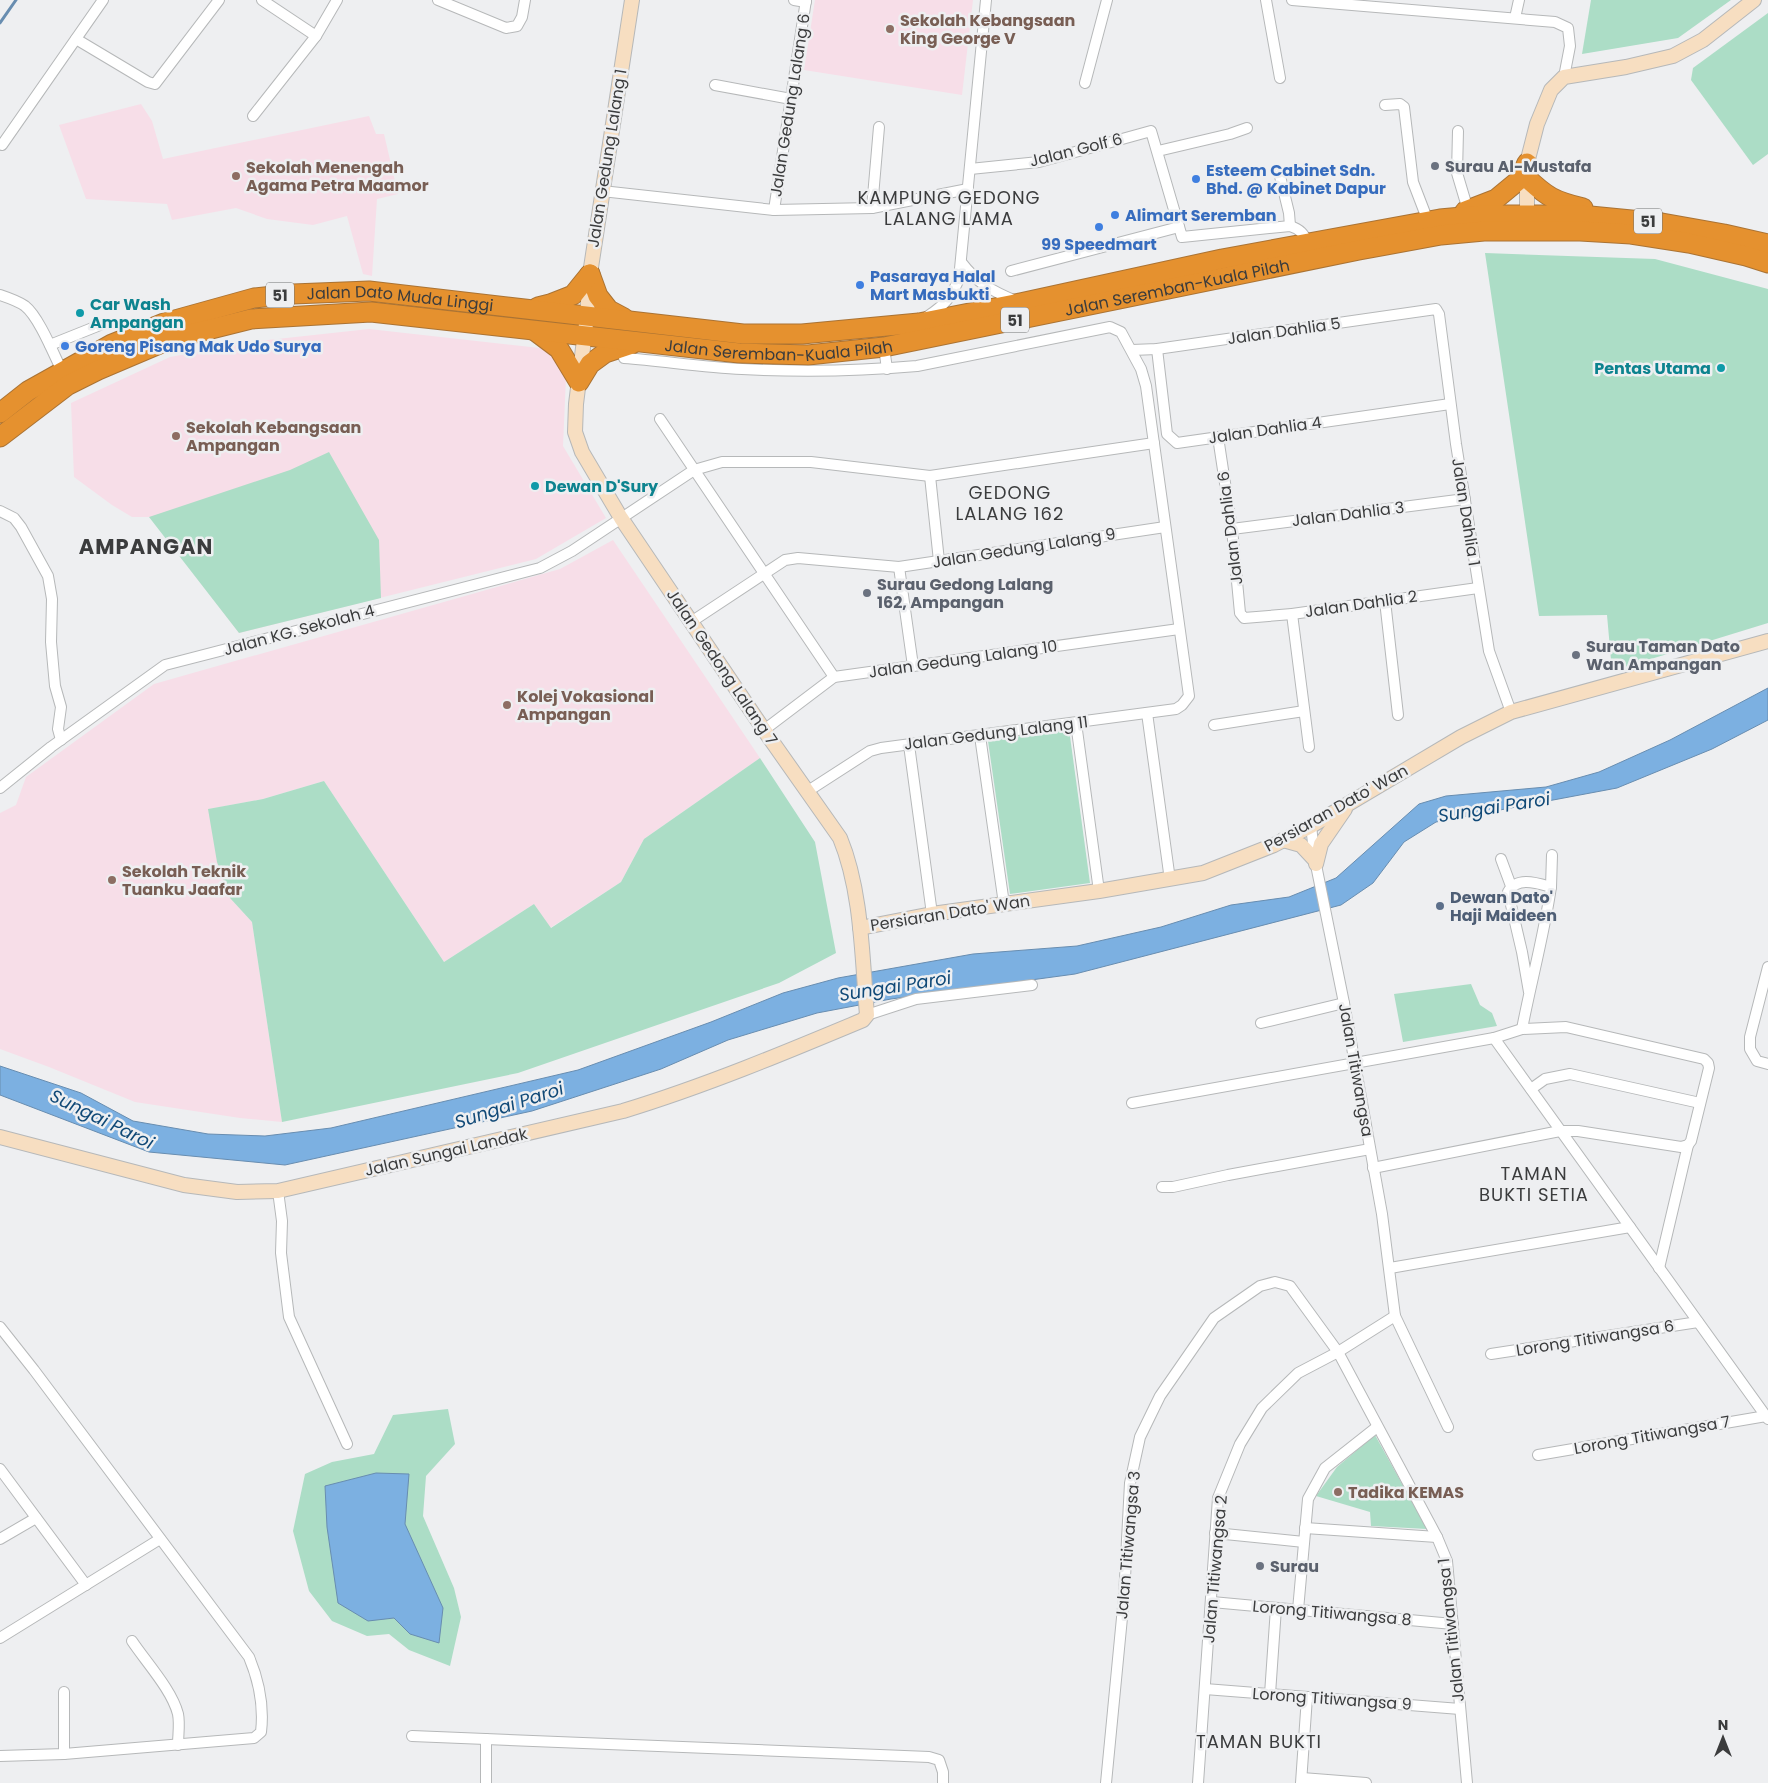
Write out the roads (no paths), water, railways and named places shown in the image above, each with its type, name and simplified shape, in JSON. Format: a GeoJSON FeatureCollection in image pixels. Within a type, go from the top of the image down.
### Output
{"type":"FeatureCollection","features":[{"type":"Feature","properties":{"kind":"highway"},"geometry":{"type":"LineString","coordinates":[[1434,220],[1496,199],[1518,180],[1526,170],[1544,194],[1560,202],[1596,212],[1651,222]]}},
{"type":"Feature","properties":{"kind":"highway","name":"Jalan Seremban-Kuala Pilah"},"geometry":{"type":"LineString","coordinates":[[587,316],[743,334],[802,334],[919,322],[1020,303],[1222,259],[1434,220],[1484,215],[1580,231],[1631,234],[1746,256],[1768,263]]}},
{"type":"Feature","properties":{"kind":"highway","name":"Jalan Seremban-Kuala Pilah"},"geometry":{"type":"LineString","coordinates":[[584,336],[739,353],[808,355],[884,347],[1400,242],[1441,235],[1484,231],[1580,215],[1651,222],[1724,234],[1768,244]]}},
{"type":"Feature","properties":{"kind":"highway"},"geometry":{"type":"LineString","coordinates":[[1348,236],[1352,240],[1358,241],[1397,235],[1400,237],[1400,242]]}},
{"type":"Feature","properties":{"kind":"highway"},"geometry":{"type":"LineString","coordinates":[[529,309],[550,304],[573,295],[590,274]]}},
{"type":"Feature","properties":{"kind":"highway"},"geometry":{"type":"LineString","coordinates":[[590,274],[598,296],[609,310],[630,321]]}},
{"type":"Feature","properties":{"kind":"highway","name":"Jalan Dato Muda Linggi"},"geometry":{"type":"LineString","coordinates":[[0,413],[28,390],[112,344],[164,323],[254,298],[293,294],[369,291],[587,316]]}},
{"type":"Feature","properties":{"kind":"highway","name":"Jalan Dato Muda Linggi"},"geometry":{"type":"LineString","coordinates":[[0,437],[68,386],[98,370],[171,339],[251,319],[371,312],[584,336]]}},
{"type":"Feature","properties":{"kind":"highway"},"geometry":{"type":"LineString","coordinates":[[534,330],[559,349],[578,382],[590,364],[605,353],[639,342]]}},
{"type":"Feature","properties":{"kind":"street"},"geometry":{"type":"LineString","coordinates":[[2,145],[103,0]]}},
{"type":"Feature","properties":{"kind":"street"},"geometry":{"type":"LineString","coordinates":[[76,38],[148,82],[155,84],[219,0]]}},
{"type":"Feature","properties":{"kind":"street"},"geometry":{"type":"LineString","coordinates":[[262,0],[316,36]]}},
{"type":"Feature","properties":{"kind":"street"},"geometry":{"type":"LineString","coordinates":[[253,116],[316,36],[337,0]]}},
{"type":"Feature","properties":{"kind":"street"},"geometry":{"type":"LineString","coordinates":[[438,0],[506,28],[517,26],[522,17],[525,0]]}},
{"type":"Feature","properties":{"kind":"street","name":"Jalan Gedung Lalang 1"},"geometry":{"type":"LineString","coordinates":[[584,336],[590,274],[632,0]]}},
{"type":"Feature","properties":{"kind":"street"},"geometry":{"type":"LineString","coordinates":[[794,0],[806,1]]}},
{"type":"Feature","properties":{"kind":"street"},"geometry":{"type":"LineString","coordinates":[[919,322],[938,310],[951,296],[958,279],[986,0]]}},
{"type":"Feature","properties":{"kind":"street"},"geometry":{"type":"LineString","coordinates":[[1085,83],[1107,0]]}},
{"type":"Feature","properties":{"kind":"street"},"geometry":{"type":"LineString","coordinates":[[1266,0],[1280,78]]}},
{"type":"Feature","properties":{"kind":"street"},"geometry":{"type":"LineString","coordinates":[[1292,0],[1555,22],[1568,28],[1570,46],[1564,77],[1551,90],[1537,124],[1526,170],[1527,223]]}},
{"type":"Feature","properties":{"kind":"street"},"geometry":{"type":"LineString","coordinates":[[1515,18],[1519,0]]}},
{"type":"Feature","properties":{"kind":"street"},"geometry":{"type":"LineString","coordinates":[[1564,77],[1626,67],[1673,56],[1703,40],[1754,0]]}},
{"type":"Feature","properties":{"kind":"street","name":"Jalan Gedung Lalang 6"},"geometry":{"type":"LineString","coordinates":[[774,210],[806,1]]}},
{"type":"Feature","properties":{"kind":"street"},"geometry":{"type":"LineString","coordinates":[[715,85],[791,99]]}},
{"type":"Feature","properties":{"kind":"street"},"geometry":{"type":"LineString","coordinates":[[1385,105],[1400,104],[1405,110],[1413,182],[1434,220]]}},
{"type":"Feature","properties":{"kind":"street"},"geometry":{"type":"LineString","coordinates":[[872,208],[879,127]]}},
{"type":"Feature","properties":{"kind":"street"},"geometry":{"type":"LineString","coordinates":[[1181,232],[1158,151],[1230,134],[1246,128]]}},
{"type":"Feature","properties":{"kind":"street","name":"Jalan Golf 6"},"geometry":{"type":"LineString","coordinates":[[970,169],[1039,162],[1151,130],[1158,151]]}},
{"type":"Feature","properties":{"kind":"street"},"geometry":{"type":"LineString","coordinates":[[1458,131],[1458,173],[1468,210]]}},
{"type":"Feature","properties":{"kind":"street"},"geometry":{"type":"LineString","coordinates":[[1279,172],[1289,213],[1290,226]]}},
{"type":"Feature","properties":{"kind":"street"},"geometry":{"type":"LineString","coordinates":[[602,191],[774,210],[872,208],[968,189]]}},
{"type":"Feature","properties":{"kind":"street"},"geometry":{"type":"LineString","coordinates":[[1011,271],[1181,232],[1290,226],[1297,228],[1303,234],[1308,244]]}},
{"type":"Feature","properties":{"kind":"street"},"geometry":{"type":"LineString","coordinates":[[961,262],[971,275],[991,290],[1020,303]]}},
{"type":"Feature","properties":{"kind":"street"},"geometry":{"type":"LineString","coordinates":[[0,295],[27,308],[50,345],[62,371]]}},
{"type":"Feature","properties":{"kind":"street","name":"Jalan Dahlia 5"},"geometry":{"type":"LineString","coordinates":[[1132,350],[1157,349],[1436,309]]}},
{"type":"Feature","properties":{"kind":"street","name":"Jalan Dahlia 1"},"geometry":{"type":"LineString","coordinates":[[1436,309],[1439,314],[1464,499],[1489,651],[1511,712]]}},
{"type":"Feature","properties":{"kind":"street"},"geometry":{"type":"LineString","coordinates":[[50,345],[100,325]]}},
{"type":"Feature","properties":{"kind":"street"},"geometry":{"type":"LineString","coordinates":[[624,358],[740,369],[803,371],[887,369],[917,366],[1110,327],[1121,332],[1132,350],[1146,386],[1179,629]]}},
{"type":"Feature","properties":{"kind":"street","name":"Jalan Gedong Lalang 7"},"geometry":{"type":"LineString","coordinates":[[584,336],[578,382],[575,432],[582,452],[621,518],[764,730],[840,838],[846,854],[860,928],[866,1009]]}},
{"type":"Feature","properties":{"kind":"street"},"geometry":{"type":"LineString","coordinates":[[884,347],[887,369]]}},
{"type":"Feature","properties":{"kind":"street","name":"Jalan Dahlia 4"},"geometry":{"type":"LineString","coordinates":[[1157,349],[1167,434],[1178,443],[1450,404]]}},
{"type":"Feature","properties":{"kind":"street"},"geometry":{"type":"LineString","coordinates":[[660,419],[834,677]]}},
{"type":"Feature","properties":{"kind":"street","name":"Jalan Dahlia 6"},"geometry":{"type":"LineString","coordinates":[[1218,436],[1232,529],[1240,613],[1244,618]]}},
{"type":"Feature","properties":{"kind":"street","name":"Jalan KG. Sekolah 4"},"geometry":{"type":"LineString","coordinates":[[0,788],[62,740],[165,666],[540,568],[572,551],[694,470],[722,462],[811,462],[930,476],[1154,443]]}},
{"type":"Feature","properties":{"kind":"street"},"geometry":{"type":"LineString","coordinates":[[930,476],[939,561]]}},
{"type":"Feature","properties":{"kind":"street","name":"Jalan Dahlia 3"},"geometry":{"type":"LineString","coordinates":[[1232,529],[1464,499]]}},
{"type":"Feature","properties":{"kind":"street"},"geometry":{"type":"LineString","coordinates":[[0,511],[14,518],[21,527],[48,576],[52,599],[50,642],[55,686],[61,707],[58,729],[62,740]]}},
{"type":"Feature","properties":{"kind":"street","name":"Jalan Gedung Lalang 9"},"geometry":{"type":"LineString","coordinates":[[691,622],[785,560],[798,558],[899,567],[1165,527]]}},
{"type":"Feature","properties":{"kind":"street"},"geometry":{"type":"LineString","coordinates":[[899,567],[913,666]]}},
{"type":"Feature","properties":{"kind":"street","name":"Jalan Dahlia 2"},"geometry":{"type":"LineString","coordinates":[[1244,618],[1292,614],[1478,588]]}},
{"type":"Feature","properties":{"kind":"street"},"geometry":{"type":"LineString","coordinates":[[1385,601],[1398,715]]}},
{"type":"Feature","properties":{"kind":"street"},"geometry":{"type":"LineString","coordinates":[[1292,614],[1308,747]]}},
{"type":"Feature","properties":{"kind":"street","name":"Jalan Gedung Lalang 10"},"geometry":{"type":"LineString","coordinates":[[764,730],[834,677],[1179,629]]}},
{"type":"Feature","properties":{"kind":"street","name":"Jalan Gedung Lalang 11"},"geometry":{"type":"LineString","coordinates":[[808,791],[870,751],[1176,709],[1189,696],[1179,629]]}},
{"type":"Feature","properties":{"kind":"street","name":"Persiaran Dato' Wan"},"geometry":{"type":"LineString","coordinates":[[860,928],[932,914],[1099,891],[1203,873],[1311,826],[1462,736],[1511,712],[1768,641]]}},
{"type":"Feature","properties":{"kind":"street"},"geometry":{"type":"LineString","coordinates":[[1214,725],[1304,711]]}},
{"type":"Feature","properties":{"kind":"street"},"geometry":{"type":"LineString","coordinates":[[1147,713],[1170,880]]}},
{"type":"Feature","properties":{"kind":"street"},"geometry":{"type":"LineString","coordinates":[[1076,723],[1099,891]]}},
{"type":"Feature","properties":{"kind":"street"},"geometry":{"type":"LineString","coordinates":[[980,736],[1004,904]]}},
{"type":"Feature","properties":{"kind":"street"},"geometry":{"type":"LineString","coordinates":[[909,745],[932,914]]}},
{"type":"Feature","properties":{"kind":"street"},"geometry":{"type":"LineString","coordinates":[[1316,862],[1321,844],[1349,804]]}},
{"type":"Feature","properties":{"kind":"street","name":"Jalan Titiwangsa"},"geometry":{"type":"LineString","coordinates":[[1311,826],[1326,920],[1344,1003],[1370,1149],[1390,1268],[1395,1316],[1448,1427]]}},
{"type":"Feature","properties":{"kind":"street"},"geometry":{"type":"LineString","coordinates":[[1282,840],[1301,845],[1316,862]]}},
{"type":"Feature","properties":{"kind":"street"},"geometry":{"type":"LineString","coordinates":[[1522,1030],[1529,992],[1545,928],[1551,888],[1552,855]]}},
{"type":"Feature","properties":{"kind":"street"},"geometry":{"type":"LineString","coordinates":[[1502,859],[1511,886]]}},
{"type":"Feature","properties":{"kind":"street"},"geometry":{"type":"LineString","coordinates":[[1529,992],[1508,890],[1511,886],[1521,882],[1532,882],[1551,888]]}},
{"type":"Feature","properties":{"kind":"street"},"geometry":{"type":"LineString","coordinates":[[1768,967],[1750,1038],[1750,1050],[1757,1061],[1768,1064]]}},
{"type":"Feature","properties":{"kind":"street"},"geometry":{"type":"LineString","coordinates":[[866,1009],[916,999],[1032,985]]}},
{"type":"Feature","properties":{"kind":"street"},"geometry":{"type":"LineString","coordinates":[[1261,1023],[1344,1003]]}},
{"type":"Feature","properties":{"kind":"street","name":"Jalan Sungai Landak"},"geometry":{"type":"LineString","coordinates":[[0,1137],[184,1185],[237,1192],[278,1191],[623,1111],[788,1051],[864,1020],[866,1009]]}},
{"type":"Feature","properties":{"kind":"street"},"geometry":{"type":"LineString","coordinates":[[1132,1103],[1494,1038],[1522,1030],[1566,1027],[1704,1059],[1708,1063],[1709,1068],[1691,1141],[1688,1145],[1659,1268]]}},
{"type":"Feature","properties":{"kind":"street"},"geometry":{"type":"LineString","coordinates":[[1494,1038],[1767,1417]]}},
{"type":"Feature","properties":{"kind":"street"},"geometry":{"type":"LineString","coordinates":[[1531,1089],[1545,1079],[1570,1074],[1700,1103]]}},
{"type":"Feature","properties":{"kind":"street"},"geometry":{"type":"LineString","coordinates":[[1373,1168],[1560,1131],[1578,1131],[1681,1147],[1688,1145]]}},
{"type":"Feature","properties":{"kind":"street"},"geometry":{"type":"LineString","coordinates":[[1162,1187],[1173,1187],[1370,1149]]}},
{"type":"Feature","properties":{"kind":"street"},"geometry":{"type":"LineString","coordinates":[[278,1191],[282,1221],[281,1253],[289,1317],[347,1444]]}},
{"type":"Feature","properties":{"kind":"street"},"geometry":{"type":"LineString","coordinates":[[1390,1268],[1630,1227]]}},
{"type":"Feature","properties":{"kind":"street","name":"Jalan Titiwangsa 3"},"geometry":{"type":"LineString","coordinates":[[1106,1783],[1124,1596],[1130,1483],[1140,1437],[1160,1396],[1214,1318],[1260,1286],[1274,1282],[1290,1286],[1338,1352]]}},
{"type":"Feature","properties":{"kind":"street","name":"Jalan Titiwangsa 2"},"geometry":{"type":"LineString","coordinates":[[1198,1783],[1218,1498],[1240,1444],[1262,1408],[1298,1373],[1338,1352],[1395,1316]]}},
{"type":"Feature","properties":{"kind":"street","name":"Lorong Titiwangsa 6"},"geometry":{"type":"LineString","coordinates":[[1491,1354],[1698,1322]]}},
{"type":"Feature","properties":{"kind":"street"},"geometry":{"type":"LineString","coordinates":[[0,1328],[249,1657],[257,1677],[263,1720],[262,1732],[254,1738],[64,1754],[0,1756]]}},
{"type":"Feature","properties":{"kind":"street","name":"Jalan Titiwangsa 1"},"geometry":{"type":"LineString","coordinates":[[1338,1352],[1437,1537],[1447,1561],[1467,1783]]}},
{"type":"Feature","properties":{"kind":"street","name":"Lorong Titiwangsa 7"},"geometry":{"type":"LineString","coordinates":[[1538,1455],[1767,1417]]}},
{"type":"Feature","properties":{"kind":"street"},"geometry":{"type":"LineString","coordinates":[[1298,1610],[1308,1499],[1325,1468],[1377,1427]]}},
{"type":"Feature","properties":{"kind":"street"},"geometry":{"type":"LineString","coordinates":[[0,1469],[86,1585]]}},
{"type":"Feature","properties":{"kind":"street"},"geometry":{"type":"LineString","coordinates":[[0,1539],[36,1518]]}},
{"type":"Feature","properties":{"kind":"street"},"geometry":{"type":"LineString","coordinates":[[1305,1528],[1437,1537]]}},
{"type":"Feature","properties":{"kind":"street"},"geometry":{"type":"LineString","coordinates":[[1215,1533],[1304,1542]]}},
{"type":"Feature","properties":{"kind":"street"},"geometry":{"type":"LineString","coordinates":[[0,1638],[160,1539]]}},
{"type":"Feature","properties":{"kind":"street","name":"Lorong Titiwangsa 8"},"geometry":{"type":"LineString","coordinates":[[1212,1602],[1454,1624]]}},
{"type":"Feature","properties":{"kind":"street"},"geometry":{"type":"LineString","coordinates":[[1270,1694],[1276,1608]]}},
{"type":"Feature","properties":{"kind":"street"},"geometry":{"type":"LineString","coordinates":[[132,1641],[176,1705],[178,1745]]}},
{"type":"Feature","properties":{"kind":"street","name":"Lorong Titiwangsa 9"},"geometry":{"type":"LineString","coordinates":[[1205,1689],[1460,1708]]}},
{"type":"Feature","properties":{"kind":"street"},"geometry":{"type":"LineString","coordinates":[[64,1692],[64,1754]]}},
{"type":"Feature","properties":{"kind":"street"},"geometry":{"type":"LineString","coordinates":[[1307,1697],[1301,1780],[1366,1783]]}},
{"type":"Feature","properties":{"kind":"street"},"geometry":{"type":"LineString","coordinates":[[412,1736],[928,1757],[939,1760],[944,1772],[943,1783]]}},
{"type":"Feature","properties":{"kind":"street"},"geometry":{"type":"LineString","coordinates":[[486,1738],[486,1783]]}},
{"type":"Feature","properties":{"kind":"water","name":"Sungai Paroi"},"geometry":{"type":"Polygon","coordinates":[[[1768,688],[1768,720],[1712,749],[1617,788],[1436,822],[1404,842],[1373,883],[1341,905],[1075,974],[891,999],[817,1013],[728,1040],[661,1069],[532,1111],[285,1165],[149,1152],[0,1095],[0,1066],[81,1093],[133,1121],[208,1134],[265,1136],[331,1128],[578,1070],[711,1022],[783,993],[838,978],[973,954],[1077,946],[1161,927],[1231,905],[1289,897],[1336,878],[1419,804],[1446,796],[1546,787],[1599,772],[1670,740],[1768,688]]]}},
{"type":"Feature","properties":{"kind":"water"},"geometry":{"type":"Polygon","coordinates":[[[376,1473],[409,1474],[405,1524],[443,1608],[439,1643],[410,1634],[394,1618],[368,1621],[338,1603],[327,1527],[325,1486],[376,1473]]]}},
{"type":"Feature","properties":{"kind":"waterway"},"geometry":{"type":"LineString","coordinates":[[0,23],[16,0]]}},
{"type":"Feature","properties":{"kind":"place","name":"Sekolah Kebangsaan King George V"},"geometry":{"type":"Point","coordinates":[890,29]}},
{"type":"Feature","properties":{"kind":"place","name":"Surau Al-Mustafa"},"geometry":{"type":"Point","coordinates":[1435,166]}},
{"type":"Feature","properties":{"kind":"place","name":"Sekolah Menengah Agama Petra Maamor"},"geometry":{"type":"Point","coordinates":[236,176]}},
{"type":"Feature","properties":{"kind":"place","name":"Esteem Cabinet Sdn. Bhd. @ Kabinet Dapur"},"geometry":{"type":"Point","coordinates":[1196,179]}},
{"type":"Feature","properties":{"kind":"place","name":"Alimart Seremban"},"geometry":{"type":"Point","coordinates":[1115,215]}},
{"type":"Feature","properties":{"kind":"place","name":"99 Speedmart"},"geometry":{"type":"Point","coordinates":[1099,227]}},
{"type":"Feature","properties":{"kind":"place","name":"Pasaraya Halal Mart Masbukti"},"geometry":{"type":"Point","coordinates":[860,285]}},
{"type":"Feature","properties":{"kind":"place","name":"Car Wash Ampangan"},"geometry":{"type":"Point","coordinates":[80,313]}},
{"type":"Feature","properties":{"kind":"place","name":"Goreng Pisang Mak Udo Surya"},"geometry":{"type":"Point","coordinates":[65,346]}},
{"type":"Feature","properties":{"kind":"place","name":"Pentas Utama"},"geometry":{"type":"Point","coordinates":[1721,368]}},
{"type":"Feature","properties":{"kind":"place","name":"Sekolah Kebangsaan Ampangan"},"geometry":{"type":"Point","coordinates":[176,436]}},
{"type":"Feature","properties":{"kind":"place","name":"Dewan D'Sury"},"geometry":{"type":"Point","coordinates":[535,486]}},
{"type":"Feature","properties":{"kind":"place","name":"Surau Gedong Lalang 162, Ampangan"},"geometry":{"type":"Point","coordinates":[867,593]}},
{"type":"Feature","properties":{"kind":"place","name":"Surau Taman Dato Wan Ampangan"},"geometry":{"type":"Point","coordinates":[1576,655]}},
{"type":"Feature","properties":{"kind":"place","name":"Kolej Vokasional Ampangan"},"geometry":{"type":"Point","coordinates":[507,705]}},
{"type":"Feature","properties":{"kind":"place","name":"Sekolah Teknik Tuanku Jaafar"},"geometry":{"type":"Point","coordinates":[112,880]}},
{"type":"Feature","properties":{"kind":"place","name":"Dewan Dato' Haji Maideen"},"geometry":{"type":"Point","coordinates":[1440,906]}},
{"type":"Feature","properties":{"kind":"place","name":"Tadika KEMAS"},"geometry":{"type":"Point","coordinates":[1338,1492]}},
{"type":"Feature","properties":{"kind":"place","name":"Surau"},"geometry":{"type":"Point","coordinates":[1260,1566]}},
{"type":"Feature","properties":{"kind":"district","name":"KAMPUNG GEDONG LALANG LAMA"},"geometry":{"type":"Point","coordinates":[949,207]}},
{"type":"Feature","properties":{"kind":"district","name":"GEDONG LALANG 162"},"geometry":{"type":"Point","coordinates":[1010,502]}},
{"type":"Feature","properties":{"kind":"district","name":"AMPANGAN"},"geometry":{"type":"Point","coordinates":[146,546]}},
{"type":"Feature","properties":{"kind":"district","name":"TAMAN BUKTI SETIA"},"geometry":{"type":"Point","coordinates":[1534,1183]}},
{"type":"Feature","properties":{"kind":"district","name":"TAMAN BUKTI"},"geometry":{"type":"Point","coordinates":[1259,1741]}}]}
